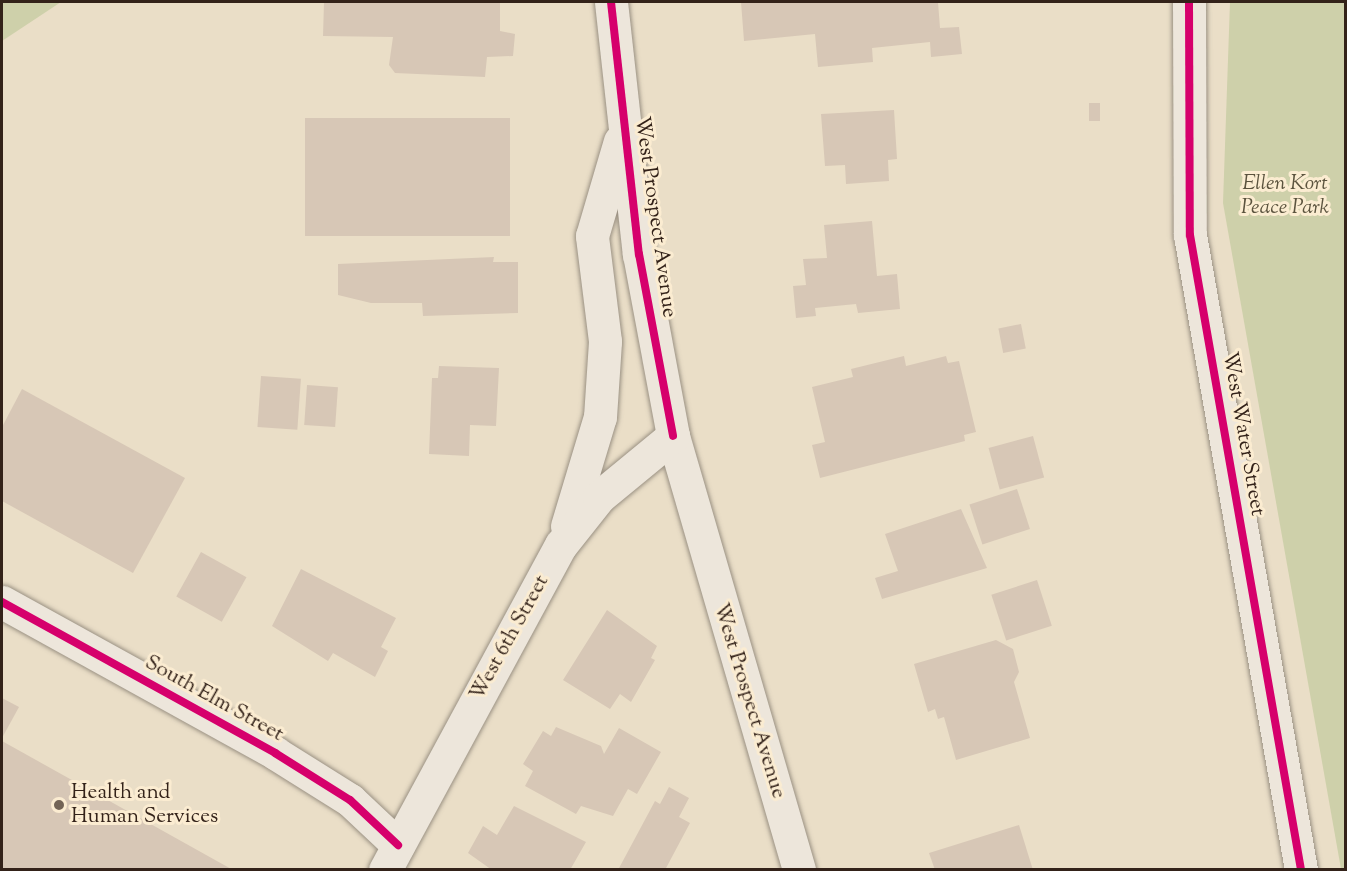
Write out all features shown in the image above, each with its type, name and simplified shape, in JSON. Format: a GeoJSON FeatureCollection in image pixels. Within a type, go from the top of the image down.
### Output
{"type":"FeatureCollection","features":[{"type":"Feature","properties":{"kind":"main road","name":"West Prospect Avenue"},"geometry":{"type":"LineString","coordinates":[[611,2],[639,254],[673,435],[799,870]]}},
{"type":"Feature","properties":{"kind":"main road","name":"West Water Street"},"geometry":{"type":"LineString","coordinates":[[1189,2],[1190,235],[1301,870]]}},
{"type":"Feature","properties":{"kind":"main road"},"geometry":{"type":"LineString","coordinates":[[561,545],[600,417],[604,341],[592,236],[624,128]]}},
{"type":"Feature","properties":{"kind":"main road","name":"West 6th Street"},"geometry":{"type":"LineString","coordinates":[[391,857],[561,545],[598,497],[673,435]]}},
{"type":"Feature","properties":{"kind":"main road","name":"South Elm Street"},"geometry":{"type":"LineString","coordinates":[[2,602],[284,759],[350,800],[391,857]]}},
{"type":"Feature","properties":{"kind":"green space"},"geometry":{"type":"Polygon","coordinates":[[[2,2],[61,2],[2,41],[2,2]]]}},
{"type":"Feature","properties":{"kind":"green space","name":"Ellen Kort Peace Park"},"geometry":{"type":"Polygon","coordinates":[[[1230,2],[1345,2],[1345,869],[1341,869],[1223,203],[1230,2]]]}},
{"type":"Feature","properties":{"kind":"building"},"geometry":{"type":"Polygon","coordinates":[[[324,2],[500,2],[500,31],[515,34],[513,56],[487,57],[485,77],[395,73],[389,65],[393,37],[323,36],[324,2]]]}},
{"type":"Feature","properties":{"kind":"building"},"geometry":{"type":"Polygon","coordinates":[[[741,2],[938,2],[940,28],[959,27],[962,54],[931,57],[930,42],[872,48],[873,62],[818,67],[815,34],[744,41],[741,2]]]}},
{"type":"Feature","properties":{"kind":"building"},"geometry":{"type":"Polygon","coordinates":[[[1089,103],[1100,103],[1100,121],[1089,121],[1089,103]]]}},
{"type":"Feature","properties":{"kind":"building"},"geometry":{"type":"Polygon","coordinates":[[[894,110],[897,159],[888,160],[889,181],[846,184],[845,165],[825,166],[821,114],[894,110]]]}},
{"type":"Feature","properties":{"kind":"building"},"geometry":{"type":"Polygon","coordinates":[[[305,118],[510,118],[510,236],[305,236],[305,118]]]}},
{"type":"Feature","properties":{"kind":"building"},"geometry":{"type":"Polygon","coordinates":[[[872,221],[877,276],[897,274],[900,309],[858,313],[856,304],[815,308],[816,316],[796,318],[793,286],[806,285],[803,259],[827,258],[824,225],[872,221]]]}},
{"type":"Feature","properties":{"kind":"building"},"geometry":{"type":"Polygon","coordinates":[[[494,257],[493,262],[518,262],[518,313],[423,316],[422,303],[371,303],[338,295],[338,264],[494,257]]]}},
{"type":"Feature","properties":{"kind":"building"},"geometry":{"type":"Polygon","coordinates":[[[1021,324],[1026,349],[1003,353],[998,328],[1021,324]]]}},
{"type":"Feature","properties":{"kind":"building"},"geometry":{"type":"Polygon","coordinates":[[[904,356],[906,366],[946,356],[948,363],[959,361],[976,432],[964,435],[965,441],[820,478],[812,445],[825,442],[812,387],[853,377],[851,369],[904,356]]]}},
{"type":"Feature","properties":{"kind":"building"},"geometry":{"type":"Polygon","coordinates":[[[439,366],[499,368],[496,426],[470,425],[469,456],[429,454],[432,378],[438,378],[439,366]]]}},
{"type":"Feature","properties":{"kind":"building"},"geometry":{"type":"Polygon","coordinates":[[[261,376],[301,379],[297,430],[257,427],[261,376]]]}},
{"type":"Feature","properties":{"kind":"building"},"geometry":{"type":"Polygon","coordinates":[[[307,385],[338,387],[335,427],[304,425],[307,385]]]}},
{"type":"Feature","properties":{"kind":"building"},"geometry":{"type":"Polygon","coordinates":[[[22,389],[185,478],[133,573],[2,501],[2,427],[22,389]]]}},
{"type":"Feature","properties":{"kind":"building"},"geometry":{"type":"Polygon","coordinates":[[[1033,436],[1044,478],[1000,489],[989,448],[1033,436]]]}},
{"type":"Feature","properties":{"kind":"building"},"geometry":{"type":"Polygon","coordinates":[[[1017,489],[1030,529],[982,544],[969,504],[1017,489]]]}},
{"type":"Feature","properties":{"kind":"building"},"geometry":{"type":"Polygon","coordinates":[[[961,509],[987,568],[882,599],[875,578],[898,571],[885,534],[961,509]]]}},
{"type":"Feature","properties":{"kind":"building"},"geometry":{"type":"Polygon","coordinates":[[[201,552],[246,577],[222,622],[176,597],[201,552]]]}},
{"type":"Feature","properties":{"kind":"building"},"geometry":{"type":"Polygon","coordinates":[[[301,569],[396,618],[381,647],[388,651],[375,677],[333,653],[328,661],[272,626],[301,569]]]}},
{"type":"Feature","properties":{"kind":"building"},"geometry":{"type":"Polygon","coordinates":[[[1037,580],[1052,626],[1006,640],[991,595],[1037,580]]]}},
{"type":"Feature","properties":{"kind":"building"},"geometry":{"type":"Polygon","coordinates":[[[607,610],[657,646],[651,658],[655,660],[631,702],[620,694],[610,709],[563,680],[607,610]]]}},
{"type":"Feature","properties":{"kind":"building"},"geometry":{"type":"Polygon","coordinates":[[[996,640],[1013,649],[1019,672],[1014,682],[1030,738],[956,760],[944,717],[938,719],[935,709],[928,712],[914,664],[996,640]]]}},
{"type":"Feature","properties":{"kind":"building"},"geometry":{"type":"Polygon","coordinates":[[[2,698],[19,707],[2,738],[2,698]]]}},
{"type":"Feature","properties":{"kind":"building"},"geometry":{"type":"Polygon","coordinates":[[[556,727],[601,746],[604,754],[619,728],[661,752],[637,794],[628,789],[613,816],[581,806],[576,814],[525,786],[533,771],[523,764],[543,731],[551,736],[556,727]]]}},
{"type":"Feature","properties":{"kind":"building","name":"Health and Human Services"},"geometry":{"type":"Polygon","coordinates":[[[2,741],[233,870],[2,870],[2,741]]]}},
{"type":"Feature","properties":{"kind":"building"},"geometry":{"type":"Polygon","coordinates":[[[669,787],[689,798],[679,817],[690,823],[665,870],[618,870],[655,801],[660,804],[669,787]]]}},
{"type":"Feature","properties":{"kind":"building"},"geometry":{"type":"Polygon","coordinates":[[[514,806],[586,842],[570,870],[492,870],[468,853],[483,826],[497,835],[514,806]]]}},
{"type":"Feature","properties":{"kind":"building"},"geometry":{"type":"Polygon","coordinates":[[[1019,825],[1033,870],[935,870],[929,853],[1019,825]]]}},
{"type":"Feature","properties":{"kind":"cycle path"},"geometry":{"type":"LineString","coordinates":[[611,2],[639,254],[673,436]]}},
{"type":"Feature","properties":{"kind":"cycle path"},"geometry":{"type":"LineString","coordinates":[[1189,2],[1190,235],[1301,870]]}},
{"type":"Feature","properties":{"kind":"cycle path"},"geometry":{"type":"LineString","coordinates":[[2,602],[275,753],[350,800],[398,845]]}},
{"type":"Feature","properties":{"kind":"place","name":"Health and Human Services"},"geometry":{"type":"Point","coordinates":[59,805]}}]}
